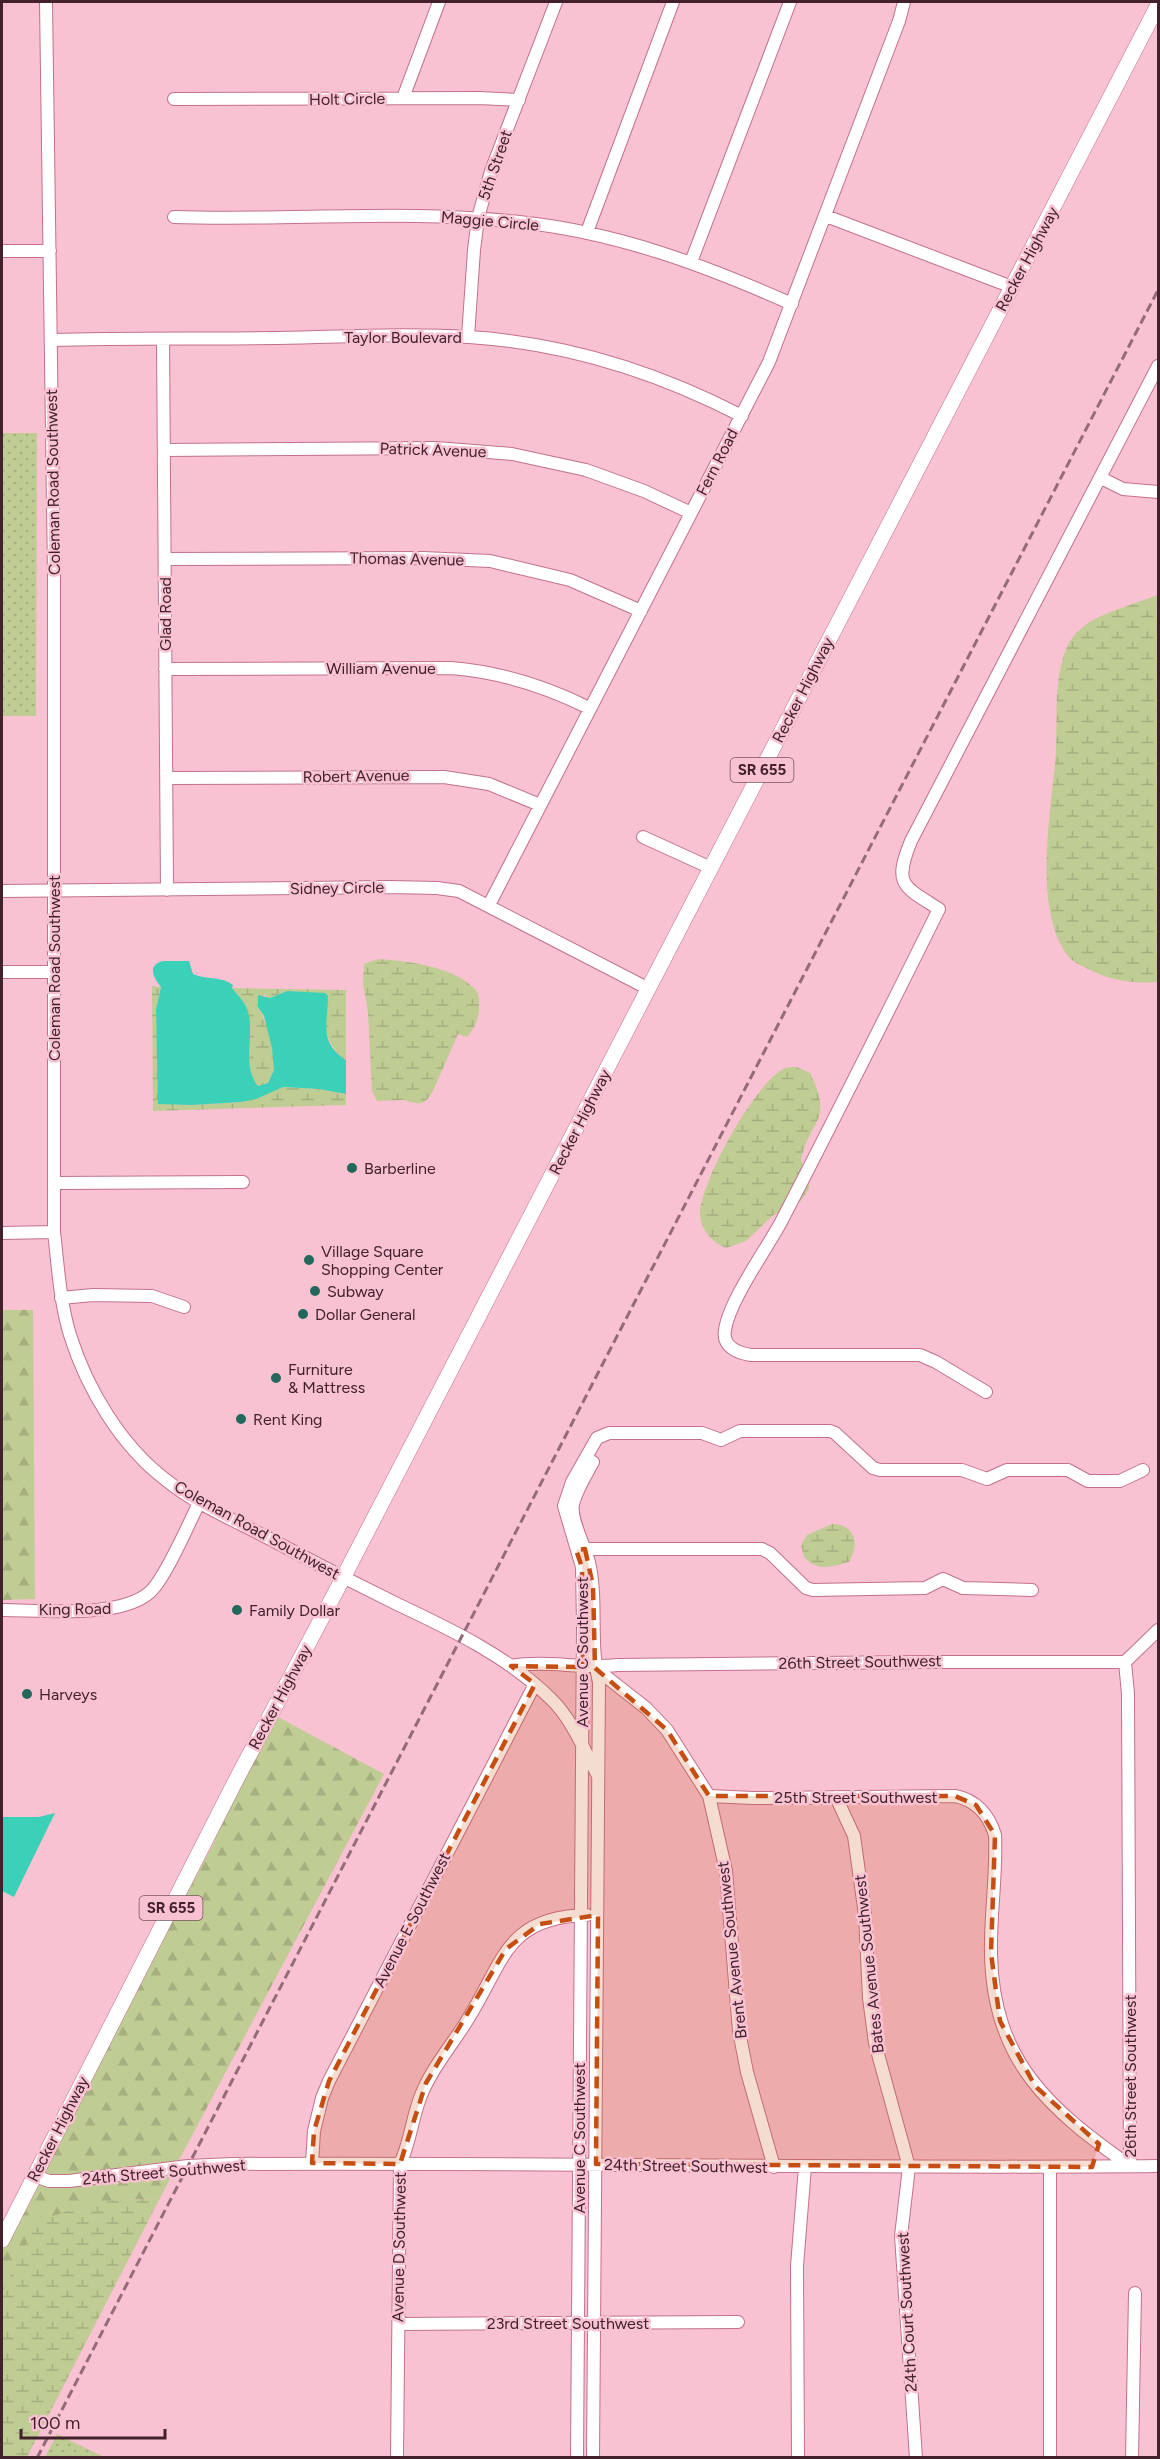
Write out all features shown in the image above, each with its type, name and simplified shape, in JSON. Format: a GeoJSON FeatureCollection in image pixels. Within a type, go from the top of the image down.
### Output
{"type":"FeatureCollection","features":[{"type":"Feature","properties":{"kind":"main road","name":"Recker Highway"},"geometry":{"type":"LineString","coordinates":[[2,2240],[235,1782],[649,989],[1158,5]]}},
{"type":"Feature","properties":{"kind":"street","name":"Coleman Road Southwest"},"geometry":{"type":"LineString","coordinates":[[46,2],[51,340],[54,1232],[61,1298],[70,1335],[87,1376],[120,1432],[152,1469],[199,1503],[343,1578],[427,1618],[511,1666],[553,1700],[567,1717],[598,1776]]}},
{"type":"Feature","properties":{"kind":"street"},"geometry":{"type":"LineString","coordinates":[[403,98],[439,2]]}},
{"type":"Feature","properties":{"kind":"street","name":"5th Street"},"geometry":{"type":"LineString","coordinates":[[468,337],[478,218],[491,171],[556,2]]}},
{"type":"Feature","properties":{"kind":"street"},"geometry":{"type":"LineString","coordinates":[[587,232],[673,2]]}},
{"type":"Feature","properties":{"kind":"street"},"geometry":{"type":"LineString","coordinates":[[691,262],[790,2]]}},
{"type":"Feature","properties":{"kind":"street","name":"Fern Road"},"geometry":{"type":"LineString","coordinates":[[489,905],[769,362],[826,216],[899,21],[904,2]]}},
{"type":"Feature","properties":{"kind":"street","name":"Holt Circle"},"geometry":{"type":"LineString","coordinates":[[174,99],[519,100]]}},
{"type":"Feature","properties":{"kind":"street","name":"Maggie Circle"},"geometry":{"type":"LineString","coordinates":[[174,216],[478,218],[519,221],[587,232],[660,251],[792,304]]}},
{"type":"Feature","properties":{"kind":"street"},"geometry":{"type":"LineString","coordinates":[[826,216],[1012,287]]}},
{"type":"Feature","properties":{"kind":"street"},"geometry":{"type":"LineString","coordinates":[[2,251],[50,251]]}},
{"type":"Feature","properties":{"kind":"street","name":"Taylor Boulevard"},"geometry":{"type":"LineString","coordinates":[[51,340],[468,337],[521,342],[601,359],[667,381],[742,416]]}},
{"type":"Feature","properties":{"kind":"street","name":"Glad Road"},"geometry":{"type":"LineString","coordinates":[[163,339],[167,890]]}},
{"type":"Feature","properties":{"kind":"street"},"geometry":{"type":"LineString","coordinates":[[986,1392],[920,1355],[736,1353],[728,1344],[724,1333],[730,1313],[780,1223],[939,909],[909,890],[902,878],[901,864],[911,841],[1158,366]]}},
{"type":"Feature","properties":{"kind":"street","name":"Patrick Avenue"},"geometry":{"type":"LineString","coordinates":[[164,450],[436,448],[512,454],[586,470],[637,488],[691,513]]}},
{"type":"Feature","properties":{"kind":"street"},"geometry":{"type":"LineString","coordinates":[[1101,478],[1124,489],[1158,492]]}},
{"type":"Feature","properties":{"kind":"street","name":"Thomas Avenue"},"geometry":{"type":"LineString","coordinates":[[165,559],[423,558],[490,561],[570,580],[641,611]]}},
{"type":"Feature","properties":{"kind":"street","name":"William Avenue"},"geometry":{"type":"LineString","coordinates":[[165,669],[451,668],[490,672],[521,680],[549,689],[589,708]]}},
{"type":"Feature","properties":{"kind":"street","name":"Robert Avenue"},"geometry":{"type":"LineString","coordinates":[[166,778],[444,777],[489,784],[540,805]]}},
{"type":"Feature","properties":{"kind":"street"},"geometry":{"type":"LineString","coordinates":[[643,837],[711,868]]}},
{"type":"Feature","properties":{"kind":"street","name":"Sidney Circle"},"geometry":{"type":"LineString","coordinates":[[2,891],[437,888],[459,891],[649,989]]}},
{"type":"Feature","properties":{"kind":"street"},"geometry":{"type":"LineString","coordinates":[[2,972],[54,972]]}},
{"type":"Feature","properties":{"kind":"street"},"geometry":{"type":"LineString","coordinates":[[54,1183],[243,1182]]}},
{"type":"Feature","properties":{"kind":"street"},"geometry":{"type":"LineString","coordinates":[[2,1233],[54,1232]]}},
{"type":"Feature","properties":{"kind":"street"},"geometry":{"type":"LineString","coordinates":[[61,1298],[93,1295],[152,1296],[184,1307]]}},
{"type":"Feature","properties":{"kind":"street","name":"Avenue C Southwest"},"geometry":{"type":"LineString","coordinates":[[593,2457],[599,1682],[596,1668],[593,1586],[581,1549],[573,1505],[609,1433],[702,1432],[721,1440],[740,1431],[830,1431],[873,1468],[888,1471],[962,1470],[987,1479],[1007,1470],[1068,1470],[1089,1481],[1120,1482],[1143,1470]]}},
{"type":"Feature","properties":{"kind":"street","name":"King Road"},"geometry":{"type":"LineString","coordinates":[[2,1610],[100,1610],[130,1605],[151,1592],[199,1503]]}},
{"type":"Feature","properties":{"kind":"street"},"geometry":{"type":"LineString","coordinates":[[581,1549],[762,1549],[770,1553],[806,1588],[813,1590],[925,1588],[943,1579],[963,1588],[1032,1590]]}},
{"type":"Feature","properties":{"kind":"street","name":"Avenue C Southwest"},"geometry":{"type":"LineString","coordinates":[[577,2457],[581,1549]]}},
{"type":"Feature","properties":{"kind":"street"},"geometry":{"type":"LineString","coordinates":[[1125,1662],[1158,1630]]}},
{"type":"Feature","properties":{"kind":"street","name":"26th Street Southwest"},"geometry":{"type":"LineString","coordinates":[[596,1668],[617,1665],[1125,1662],[1128,1705],[1130,2166]]}},
{"type":"Feature","properties":{"kind":"street"},"geometry":{"type":"LineString","coordinates":[[511,1666],[525,1664],[596,1668]]}},
{"type":"Feature","properties":{"kind":"street","name":"Brent Avenue Southwest"},"geometry":{"type":"LineString","coordinates":[[596,1668],[646,1708],[667,1730],[709,1796],[726,1871],[739,2031],[747,2072],[774,2167]]}},
{"type":"Feature","properties":{"kind":"street","name":"Avenue E Southwest"},"geometry":{"type":"LineString","coordinates":[[312,2163],[314,2131],[322,2098],[329,2081],[535,1684]]}},
{"type":"Feature","properties":{"kind":"street","name":"25th Street Southwest"},"geometry":{"type":"LineString","coordinates":[[709,1796],[955,1796],[976,1805],[992,1825],[995,1835],[991,1965],[1000,2021],[1009,2043],[1035,2086],[1065,2118],[1099,2144]]}},
{"type":"Feature","properties":{"kind":"street","name":"Bates Avenue Southwest"},"geometry":{"type":"LineString","coordinates":[[836,1797],[854,1836],[863,1900],[869,1998],[875,2043],[909,2168]]}},
{"type":"Feature","properties":{"kind":"street","name":"Avenue D Southwest"},"geometry":{"type":"LineString","coordinates":[[398,2457],[400,2163],[406,2152],[414,2115],[422,2092],[469,2019],[506,1950],[517,1938],[532,1927],[564,1917],[598,1915]]}},
{"type":"Feature","properties":{"kind":"street"},"geometry":{"type":"LineString","coordinates":[[1099,2144],[1130,2166]]}},
{"type":"Feature","properties":{"kind":"street"},"geometry":{"type":"LineString","coordinates":[[1092,2167],[1098,2159],[1099,2144]]}},
{"type":"Feature","properties":{"kind":"street","name":"24th Street Southwest"},"geometry":{"type":"LineString","coordinates":[[35,2176],[49,2181],[69,2181],[188,2166],[232,2163],[579,2163],[909,2168],[1158,2166]]}},
{"type":"Feature","properties":{"kind":"street"},"geometry":{"type":"LineString","coordinates":[[798,2457],[796,2276],[805,2167]]}},
{"type":"Feature","properties":{"kind":"street"},"geometry":{"type":"LineString","coordinates":[[1050,2167],[1050,2457]]}},
{"type":"Feature","properties":{"kind":"street","name":"24th Court Southwest"},"geometry":{"type":"LineString","coordinates":[[909,2168],[901,2236],[916,2457]]}},
{"type":"Feature","properties":{"kind":"street"},"geometry":{"type":"LineString","coordinates":[[1132,2457],[1135,2293]]}},
{"type":"Feature","properties":{"kind":"street","name":"23rd Street Southwest"},"geometry":{"type":"LineString","coordinates":[[399,2324],[738,2322]]}},
{"type":"Feature","properties":{"kind":"highlighted area"},"geometry":{"type":"Polygon","coordinates":[[[585,1549],[593,1586],[595,1668],[667,1730],[709,1796],[955,1796],[976,1805],[995,1835],[991,1953],[1000,2021],[1035,2086],[1099,2144],[1092,2167],[596,2164],[598,1915],[540,1924],[506,1949],[426,2083],[400,2164],[312,2163],[314,2131],[329,2081],[535,1684],[511,1666],[583,1667],[582,1567],[576,1550],[585,1549]]]}},
{"type":"Feature","properties":{"kind":"green space"},"geometry":{"type":"Polygon","coordinates":[[[2,433],[37,433],[36,716],[2,716],[2,433]]]}},
{"type":"Feature","properties":{"kind":"green space"},"geometry":{"type":"Polygon","coordinates":[[[1158,595],[1158,608],[1138,602],[1158,595]]]}},
{"type":"Feature","properties":{"kind":"green space"},"geometry":{"type":"Polygon","coordinates":[[[1138,602],[1158,608],[1158,982],[1150,983],[1108,977],[1071,959],[1057,937],[1050,913],[1047,886],[1048,829],[1056,751],[1057,698],[1060,672],[1067,647],[1073,637],[1088,623],[1138,602]]]}},
{"type":"Feature","properties":{"kind":"green space"},"geometry":{"type":"Polygon","coordinates":[[[379,959],[418,964],[446,971],[470,984],[478,993],[477,1022],[467,1037],[458,1034],[433,1091],[423,1103],[402,1100],[377,1101],[372,1091],[368,1012],[363,983],[364,964],[379,959]]]}},
{"type":"Feature","properties":{"kind":"green space"},"geometry":{"type":"Polygon","coordinates":[[[152,986],[161,987],[156,1009],[159,1103],[192,1105],[241,1102],[282,1087],[319,1089],[346,1094],[346,1105],[153,1111],[152,986]]]}},
{"type":"Feature","properties":{"kind":"green space"},"geometry":{"type":"Polygon","coordinates":[[[231,988],[346,990],[346,1060],[333,1047],[328,1036],[325,1024],[325,994],[287,991],[270,998],[264,995],[258,1007],[270,1037],[274,1069],[268,1083],[258,1086],[250,1068],[246,1007],[231,988]]]}},
{"type":"Feature","properties":{"kind":"green space"},"geometry":{"type":"Polygon","coordinates":[[[797,1067],[810,1073],[820,1101],[818,1119],[801,1160],[809,1179],[809,1189],[800,1202],[772,1216],[746,1241],[726,1248],[708,1234],[702,1224],[700,1213],[709,1179],[731,1135],[758,1093],[771,1078],[783,1069],[797,1067]]]}},
{"type":"Feature","properties":{"kind":"green space"},"geometry":{"type":"Polygon","coordinates":[[[2,1310],[33,1310],[35,1599],[2,1600],[2,1310]]]}},
{"type":"Feature","properties":{"kind":"green space"},"geometry":{"type":"Polygon","coordinates":[[[832,1524],[846,1527],[853,1536],[855,1542],[849,1562],[825,1567],[814,1565],[804,1557],[801,1545],[807,1535],[832,1524]]]}},
{"type":"Feature","properties":{"kind":"green space"},"geometry":{"type":"Polygon","coordinates":[[[276,1716],[384,1774],[178,2162],[69,2176],[50,2176],[42,2173],[215,1841],[212,1838],[276,1716]]]}},
{"type":"Feature","properties":{"kind":"green space"},"geometry":{"type":"Polygon","coordinates":[[[173,2173],[159,2200],[120,2199],[37,2223],[2,2293],[2,2251],[37,2182],[173,2173]]]}},
{"type":"Feature","properties":{"kind":"green space"},"geometry":{"type":"Polygon","coordinates":[[[120,2199],[159,2200],[27,2457],[2,2457],[2,2293],[36,2223],[77,2207],[120,2199]]]}},
{"type":"Feature","properties":{"kind":"green space"},"geometry":{"type":"Polygon","coordinates":[[[57,2434],[104,2457],[45,2457],[57,2434]]]}},
{"type":"Feature","properties":{"kind":"shaded area"},"geometry":{"type":"Polygon","coordinates":[[[163,961],[189,961],[193,974],[224,980],[233,985],[232,988],[243,1001],[248,1013],[250,1067],[258,1086],[268,1083],[274,1070],[272,1048],[264,1016],[258,1007],[258,995],[270,998],[287,991],[325,993],[328,996],[326,1031],[328,1039],[337,1053],[346,1060],[346,1094],[319,1089],[283,1087],[256,1099],[241,1102],[192,1105],[158,1104],[156,1009],[161,987],[153,968],[163,961]]]}},
{"type":"Feature","properties":{"kind":"shaded area"},"geometry":{"type":"Polygon","coordinates":[[[55,1813],[14,1897],[2,1891],[2,1817],[39,1817],[55,1813]]]}},
{"type":"Feature","properties":{"kind":"railway"},"geometry":{"type":"LineString","coordinates":[[37,2458],[1158,290]]}},
{"type":"Feature","properties":{"kind":"place","name":"Barberline"},"geometry":{"type":"Point","coordinates":[352,1168]}},
{"type":"Feature","properties":{"kind":"place","name":"Village Square Shopping Center"},"geometry":{"type":"Point","coordinates":[309,1260]}},
{"type":"Feature","properties":{"kind":"place","name":"Subway"},"geometry":{"type":"Point","coordinates":[315,1291]}},
{"type":"Feature","properties":{"kind":"place","name":"Dollar General"},"geometry":{"type":"Point","coordinates":[303,1314]}},
{"type":"Feature","properties":{"kind":"place","name":"Furniture & Mattress"},"geometry":{"type":"Point","coordinates":[276,1378]}},
{"type":"Feature","properties":{"kind":"place","name":"Rent King"},"geometry":{"type":"Point","coordinates":[241,1419]}},
{"type":"Feature","properties":{"kind":"place","name":"Family Dollar"},"geometry":{"type":"Point","coordinates":[237,1610]}},
{"type":"Feature","properties":{"kind":"place","name":"Harveys"},"geometry":{"type":"Point","coordinates":[27,1694]}}]}
